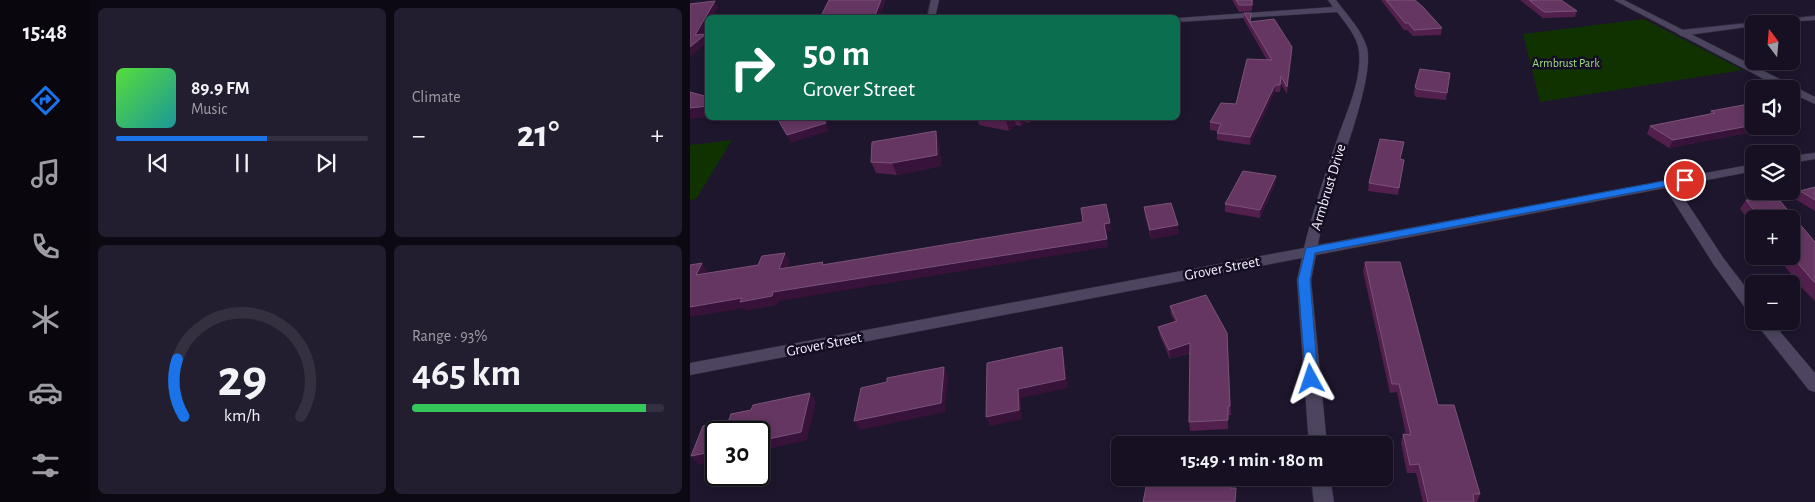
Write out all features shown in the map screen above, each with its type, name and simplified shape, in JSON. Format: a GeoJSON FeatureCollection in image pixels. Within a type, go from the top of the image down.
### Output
{"type":"FeatureCollection","features":[{"type":"Feature","properties":{"kind":"street"},"geometry":{"type":"LineString","coordinates":[[932,15],[935,0]]}},
{"type":"Feature","properties":{"kind":"street"},"geometry":{"type":"LineString","coordinates":[[1618,0],[1773,80]]}},
{"type":"Feature","properties":{"kind":"street"},"geometry":{"type":"LineString","coordinates":[[1180,20],[1335,4]]}},
{"type":"Feature","properties":{"kind":"street","name":"Armbrust Drive"},"geometry":{"type":"LineString","coordinates":[[1317,436],[1304,280],[1318,214],[1359,89],[1364,65],[1358,35],[1335,4]]}},
{"type":"Feature","properties":{"kind":"street"},"geometry":{"type":"LineString","coordinates":[[1800,19],[1815,18]]}},
{"type":"Feature","properties":{"kind":"street"},"geometry":{"type":"LineString","coordinates":[[1682,33],[1745,25]]}},
{"type":"Feature","properties":{"kind":"street"},"geometry":{"type":"LineString","coordinates":[[1800,94],[1815,101]]}},
{"type":"Feature","properties":{"kind":"street"},"geometry":{"type":"LineString","coordinates":[[1800,158],[1815,156]]}},
{"type":"Feature","properties":{"kind":"street","name":"Grover Street"},"geometry":{"type":"LineString","coordinates":[[690,370],[1310,250],[1745,169]]}},
{"type":"Feature","properties":{"kind":"street"},"geometry":{"type":"LineString","coordinates":[[1668,183],[1719,262],[1745,297]]}},
{"type":"Feature","properties":{"kind":"street"},"geometry":{"type":"LineString","coordinates":[[1769,330],[1815,385]]}},
{"type":"Feature","properties":{"kind":"street"},"geometry":{"type":"LineString","coordinates":[[1322,486],[1324,502]]}},
{"type":"Feature","properties":{"kind":"green space","name":"Armbrust Park"},"geometry":{"type":"Polygon","coordinates":[[[1644,19],[1743,70],[1540,102],[1523,34],[1644,19]]]}},
{"type":"Feature","properties":{"kind":"green space"},"geometry":{"type":"Polygon","coordinates":[[[732,140],[696,199],[690,200],[690,145],[732,140]]]}},
{"type":"Feature","properties":{"kind":"building"},"geometry":{"type":"Polygon","coordinates":[[[829,0],[881,0],[875,15],[822,15],[829,0]]]}},
{"type":"Feature","properties":{"kind":"building"},"geometry":{"type":"Polygon","coordinates":[[[1236,0],[1252,0],[1252,5],[1239,5],[1236,0]]]}},
{"type":"Feature","properties":{"kind":"building"},"geometry":{"type":"Polygon","coordinates":[[[1386,0],[1415,0],[1442,28],[1414,30],[1408,23],[1405,23],[1386,0]]]}},
{"type":"Feature","properties":{"kind":"building"},"geometry":{"type":"Polygon","coordinates":[[[1529,0],[1561,0],[1577,11],[1544,12],[1529,0]]]}},
{"type":"Feature","properties":{"kind":"building"},"geometry":{"type":"Polygon","coordinates":[[[715,1],[705,15],[695,35],[705,35],[690,47],[690,4],[715,1]]]}},
{"type":"Feature","properties":{"kind":"building"},"geometry":{"type":"Polygon","coordinates":[[[1244,13],[1251,13],[1250,22],[1274,19],[1292,47],[1287,87],[1281,76],[1280,85],[1275,85],[1250,137],[1217,133],[1221,124],[1210,122],[1221,103],[1236,104],[1247,59],[1272,60],[1244,13]]]}},
{"type":"Feature","properties":{"kind":"building"},"geometry":{"type":"Polygon","coordinates":[[[1420,69],[1450,73],[1447,93],[1417,89],[1415,87],[1420,69]]]}},
{"type":"Feature","properties":{"kind":"building"},"geometry":{"type":"Polygon","coordinates":[[[690,92],[705,96],[705,106],[690,108],[690,92]]]}},
{"type":"Feature","properties":{"kind":"building"},"geometry":{"type":"Polygon","coordinates":[[[1745,105],[1745,127],[1673,140],[1650,126],[1715,113],[1711,111],[1745,105]]]}},
{"type":"Feature","properties":{"kind":"building"},"geometry":{"type":"Polygon","coordinates":[[[778,120],[824,120],[826,123],[787,135],[778,120]]]}},
{"type":"Feature","properties":{"kind":"building"},"geometry":{"type":"Polygon","coordinates":[[[936,131],[937,155],[892,163],[871,162],[872,142],[936,131]]]}},
{"type":"Feature","properties":{"kind":"building"},"geometry":{"type":"Polygon","coordinates":[[[1380,139],[1404,142],[1400,159],[1404,160],[1399,188],[1369,183],[1380,139]]]}},
{"type":"Feature","properties":{"kind":"building"},"geometry":{"type":"Polygon","coordinates":[[[1243,171],[1276,176],[1260,210],[1225,204],[1243,171]]]}},
{"type":"Feature","properties":{"kind":"building"},"geometry":{"type":"Polygon","coordinates":[[[1815,187],[1815,200],[1800,191],[1815,187]]]}},
{"type":"Feature","properties":{"kind":"building"},"geometry":{"type":"Polygon","coordinates":[[[1746,200],[1780,201],[1788,210],[1754,210],[1746,200]]]}},
{"type":"Feature","properties":{"kind":"building"},"geometry":{"type":"Polygon","coordinates":[[[1171,203],[1178,225],[1150,230],[1144,207],[1171,203]]]}},
{"type":"Feature","properties":{"kind":"building"},"geometry":{"type":"Polygon","coordinates":[[[1106,204],[1110,223],[1104,224],[1107,239],[773,292],[772,296],[740,302],[742,298],[690,307],[690,265],[702,263],[696,275],[758,265],[762,256],[785,253],[779,269],[823,262],[822,265],[1083,222],[1081,208],[1106,204]]]}},
{"type":"Feature","properties":{"kind":"building"},"geometry":{"type":"Polygon","coordinates":[[[1800,224],[1815,242],[1815,283],[1800,265],[1800,224]]]}},
{"type":"Feature","properties":{"kind":"building"},"geometry":{"type":"Polygon","coordinates":[[[1365,262],[1400,262],[1438,405],[1454,405],[1480,494],[1473,494],[1474,502],[1428,502],[1419,464],[1410,465],[1403,434],[1411,435],[1399,384],[1392,384],[1365,262]]]}},
{"type":"Feature","properties":{"kind":"building"},"geometry":{"type":"Polygon","coordinates":[[[1206,295],[1227,333],[1230,406],[1228,406],[1228,420],[1189,422],[1190,343],[1169,350],[1158,327],[1177,321],[1170,306],[1206,295]]]}},
{"type":"Feature","properties":{"kind":"building"},"geometry":{"type":"Polygon","coordinates":[[[1062,347],[1065,379],[1018,389],[1019,410],[986,417],[987,363],[1062,347]]]}},
{"type":"Feature","properties":{"kind":"building"},"geometry":{"type":"Polygon","coordinates":[[[944,367],[941,403],[854,421],[861,388],[887,382],[887,378],[944,367]]]}},
{"type":"Feature","properties":{"kind":"building"},"geometry":{"type":"Polygon","coordinates":[[[810,393],[801,432],[770,439],[770,421],[725,421],[729,420],[731,414],[751,410],[753,405],[810,393]]]}},
{"type":"Feature","properties":{"kind":"building"},"geometry":{"type":"Polygon","coordinates":[[[703,426],[705,426],[705,453],[691,456],[703,426]]]}},
{"type":"Feature","properties":{"kind":"building"},"geometry":{"type":"Polygon","coordinates":[[[1146,486],[1230,486],[1230,488],[1236,488],[1235,502],[1143,502],[1146,486]]]}},
{"type":"Feature","properties":{"kind":"route"},"geometry":{"type":"LineString","coordinates":[[1311,379],[1304,280],[1310,250],[1566,204],[1685,180]]}}]}
